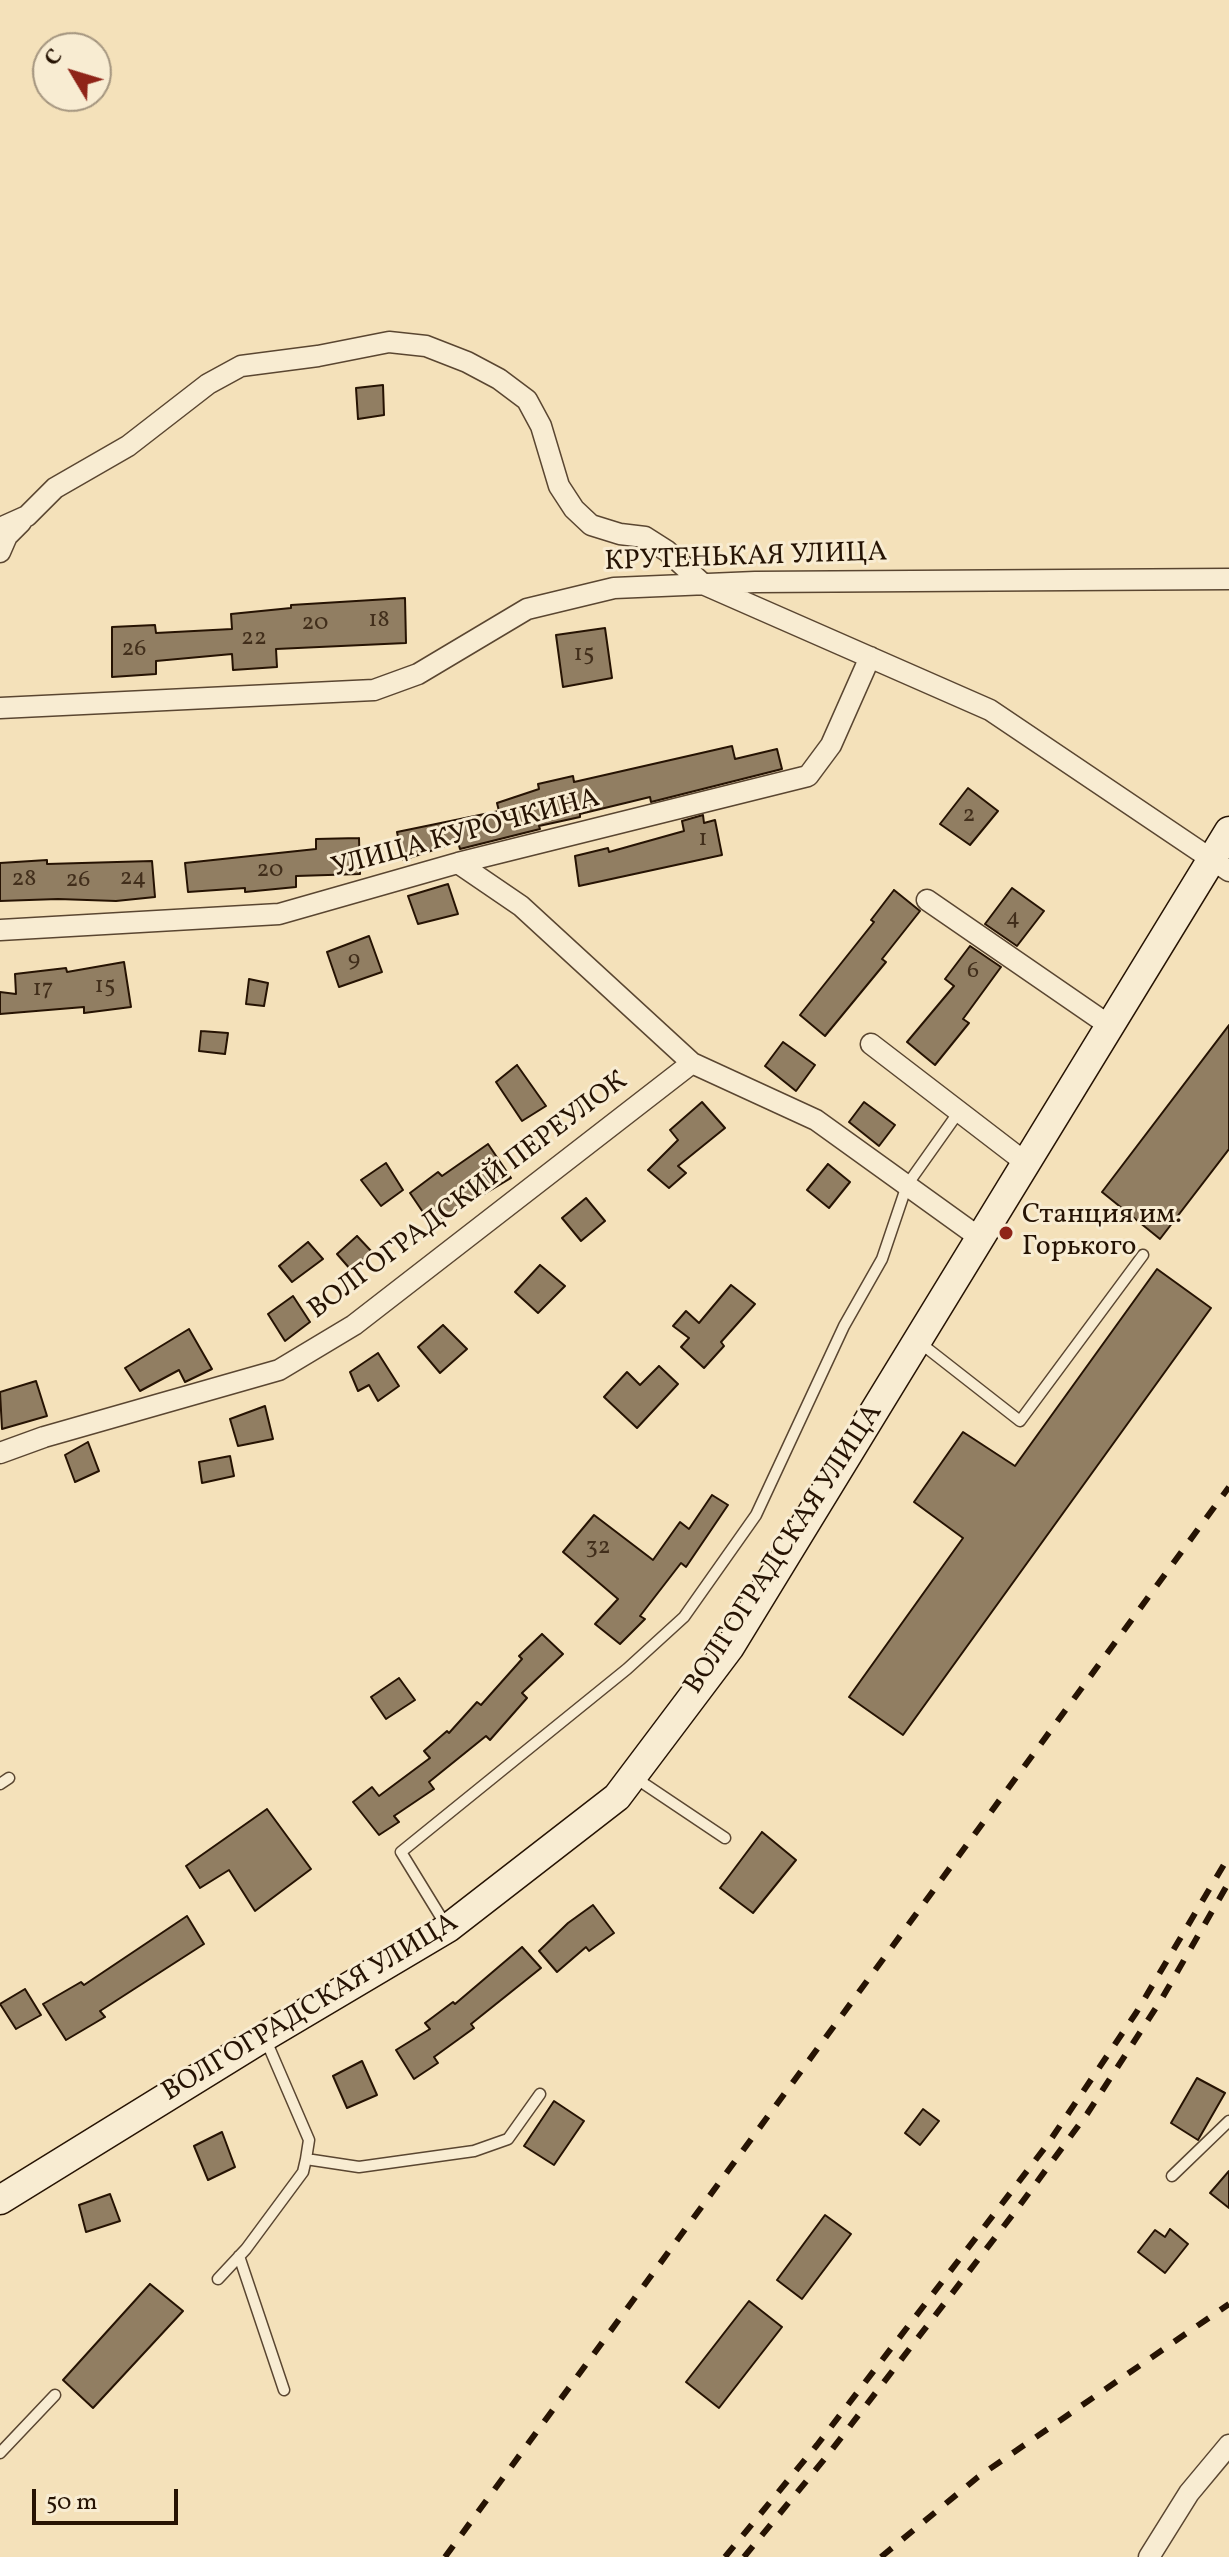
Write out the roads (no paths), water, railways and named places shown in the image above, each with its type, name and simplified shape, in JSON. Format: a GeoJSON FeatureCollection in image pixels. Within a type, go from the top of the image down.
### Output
{"type":"FeatureCollection","features":[{"type":"Feature","properties":{"kind":"main road","name":"ВОЛГОГРАДСКАЯ УЛИЦА"},"geometry":{"type":"LineString","coordinates":[[0,2200],[448,1928],[617,1797],[730,1647],[1110,1026],[1220,865],[1229,831]]}},
{"type":"Feature","properties":{"kind":"street"},"geometry":{"type":"LineString","coordinates":[[0,552],[7,536],[55,488],[128,446],[208,384],[241,366],[318,356],[389,342],[426,346],[499,379],[527,400],[541,426],[559,486],[574,509],[591,525],[620,534],[645,537],[667,551],[703,584],[990,710],[1220,865]]}},
{"type":"Feature","properties":{"kind":"street"},"geometry":{"type":"LineString","coordinates":[[0,528],[27,516]]}},
{"type":"Feature","properties":{"kind":"street","name":"КРУТЕНЬКАЯ УЛИЦА"},"geometry":{"type":"LineString","coordinates":[[0,708],[374,690],[418,674],[527,609],[614,588],[703,584],[1229,579]]}},
{"type":"Feature","properties":{"kind":"street","name":"УЛИЦА КУРОЧКИНА"},"geometry":{"type":"LineString","coordinates":[[0,930],[279,914],[458,863],[808,776],[831,745],[870,657]]}},
{"type":"Feature","properties":{"kind":"street"},"geometry":{"type":"LineString","coordinates":[[458,863],[521,906],[692,1063],[816,1120],[980,1238]]}},
{"type":"Feature","properties":{"kind":"street"},"geometry":{"type":"LineString","coordinates":[[927,900],[1110,1026]]}},
{"type":"Feature","properties":{"kind":"street"},"geometry":{"type":"LineString","coordinates":[[871,1044],[1026,1163]]}},
{"type":"Feature","properties":{"kind":"street","name":"ВОЛГОГРАДСКИЙ ПЕРЕУЛОК"},"geometry":{"type":"LineString","coordinates":[[0,1453],[44,1437],[279,1370],[354,1325],[692,1063]]}},
{"type":"Feature","properties":{"kind":"street"},"geometry":{"type":"LineString","coordinates":[[1149,2557],[1189,2493],[1229,2445]]}},
{"type":"Feature","properties":{"kind":"lane"},"geometry":{"type":"LineString","coordinates":[[448,1928],[401,1852],[627,1669],[684,1617],[756,1515],[844,1326],[882,1259],[907,1185],[958,1113]]}},
{"type":"Feature","properties":{"kind":"lane"},"geometry":{"type":"LineString","coordinates":[[917,1341],[1020,1421],[1143,1255]]}},
{"type":"Feature","properties":{"kind":"lane"},"geometry":{"type":"LineString","coordinates":[[633,1777],[725,1838]]}},
{"type":"Feature","properties":{"kind":"lane"},"geometry":{"type":"LineString","coordinates":[[218,2279],[303,2172],[306,2159],[309,2140],[264,2037]]}},
{"type":"Feature","properties":{"kind":"lane"},"geometry":{"type":"LineString","coordinates":[[306,2159],[359,2167],[474,2151],[508,2139],[540,2094]]}},
{"type":"Feature","properties":{"kind":"lane"},"geometry":{"type":"LineString","coordinates":[[1172,2176],[1229,2121]]}},
{"type":"Feature","properties":{"kind":"lane"},"geometry":{"type":"LineString","coordinates":[[239,2256],[284,2390]]}},
{"type":"Feature","properties":{"kind":"lane"},"geometry":{"type":"LineString","coordinates":[[0,2453],[55,2395]]}},
{"type":"Feature","properties":{"kind":"railway"},"geometry":{"type":"LineString","coordinates":[[445,2557],[1229,1487]]}},
{"type":"Feature","properties":{"kind":"railway"},"geometry":{"type":"LineString","coordinates":[[725,2557],[817,2445],[1047,2145],[1136,2013],[1229,1856]]}},
{"type":"Feature","properties":{"kind":"railway"},"geometry":{"type":"LineString","coordinates":[[744,2557],[827,2456],[1087,2114],[1161,2000],[1229,1882]]}},
{"type":"Feature","properties":{"kind":"railway"},"geometry":{"type":"LineString","coordinates":[[881,2557],[978,2477],[1229,2304]]}},
{"type":"Feature","properties":{"kind":"place","name":"Станция им. Горького"},"geometry":{"type":"Point","coordinates":[1006,1233]}}]}
